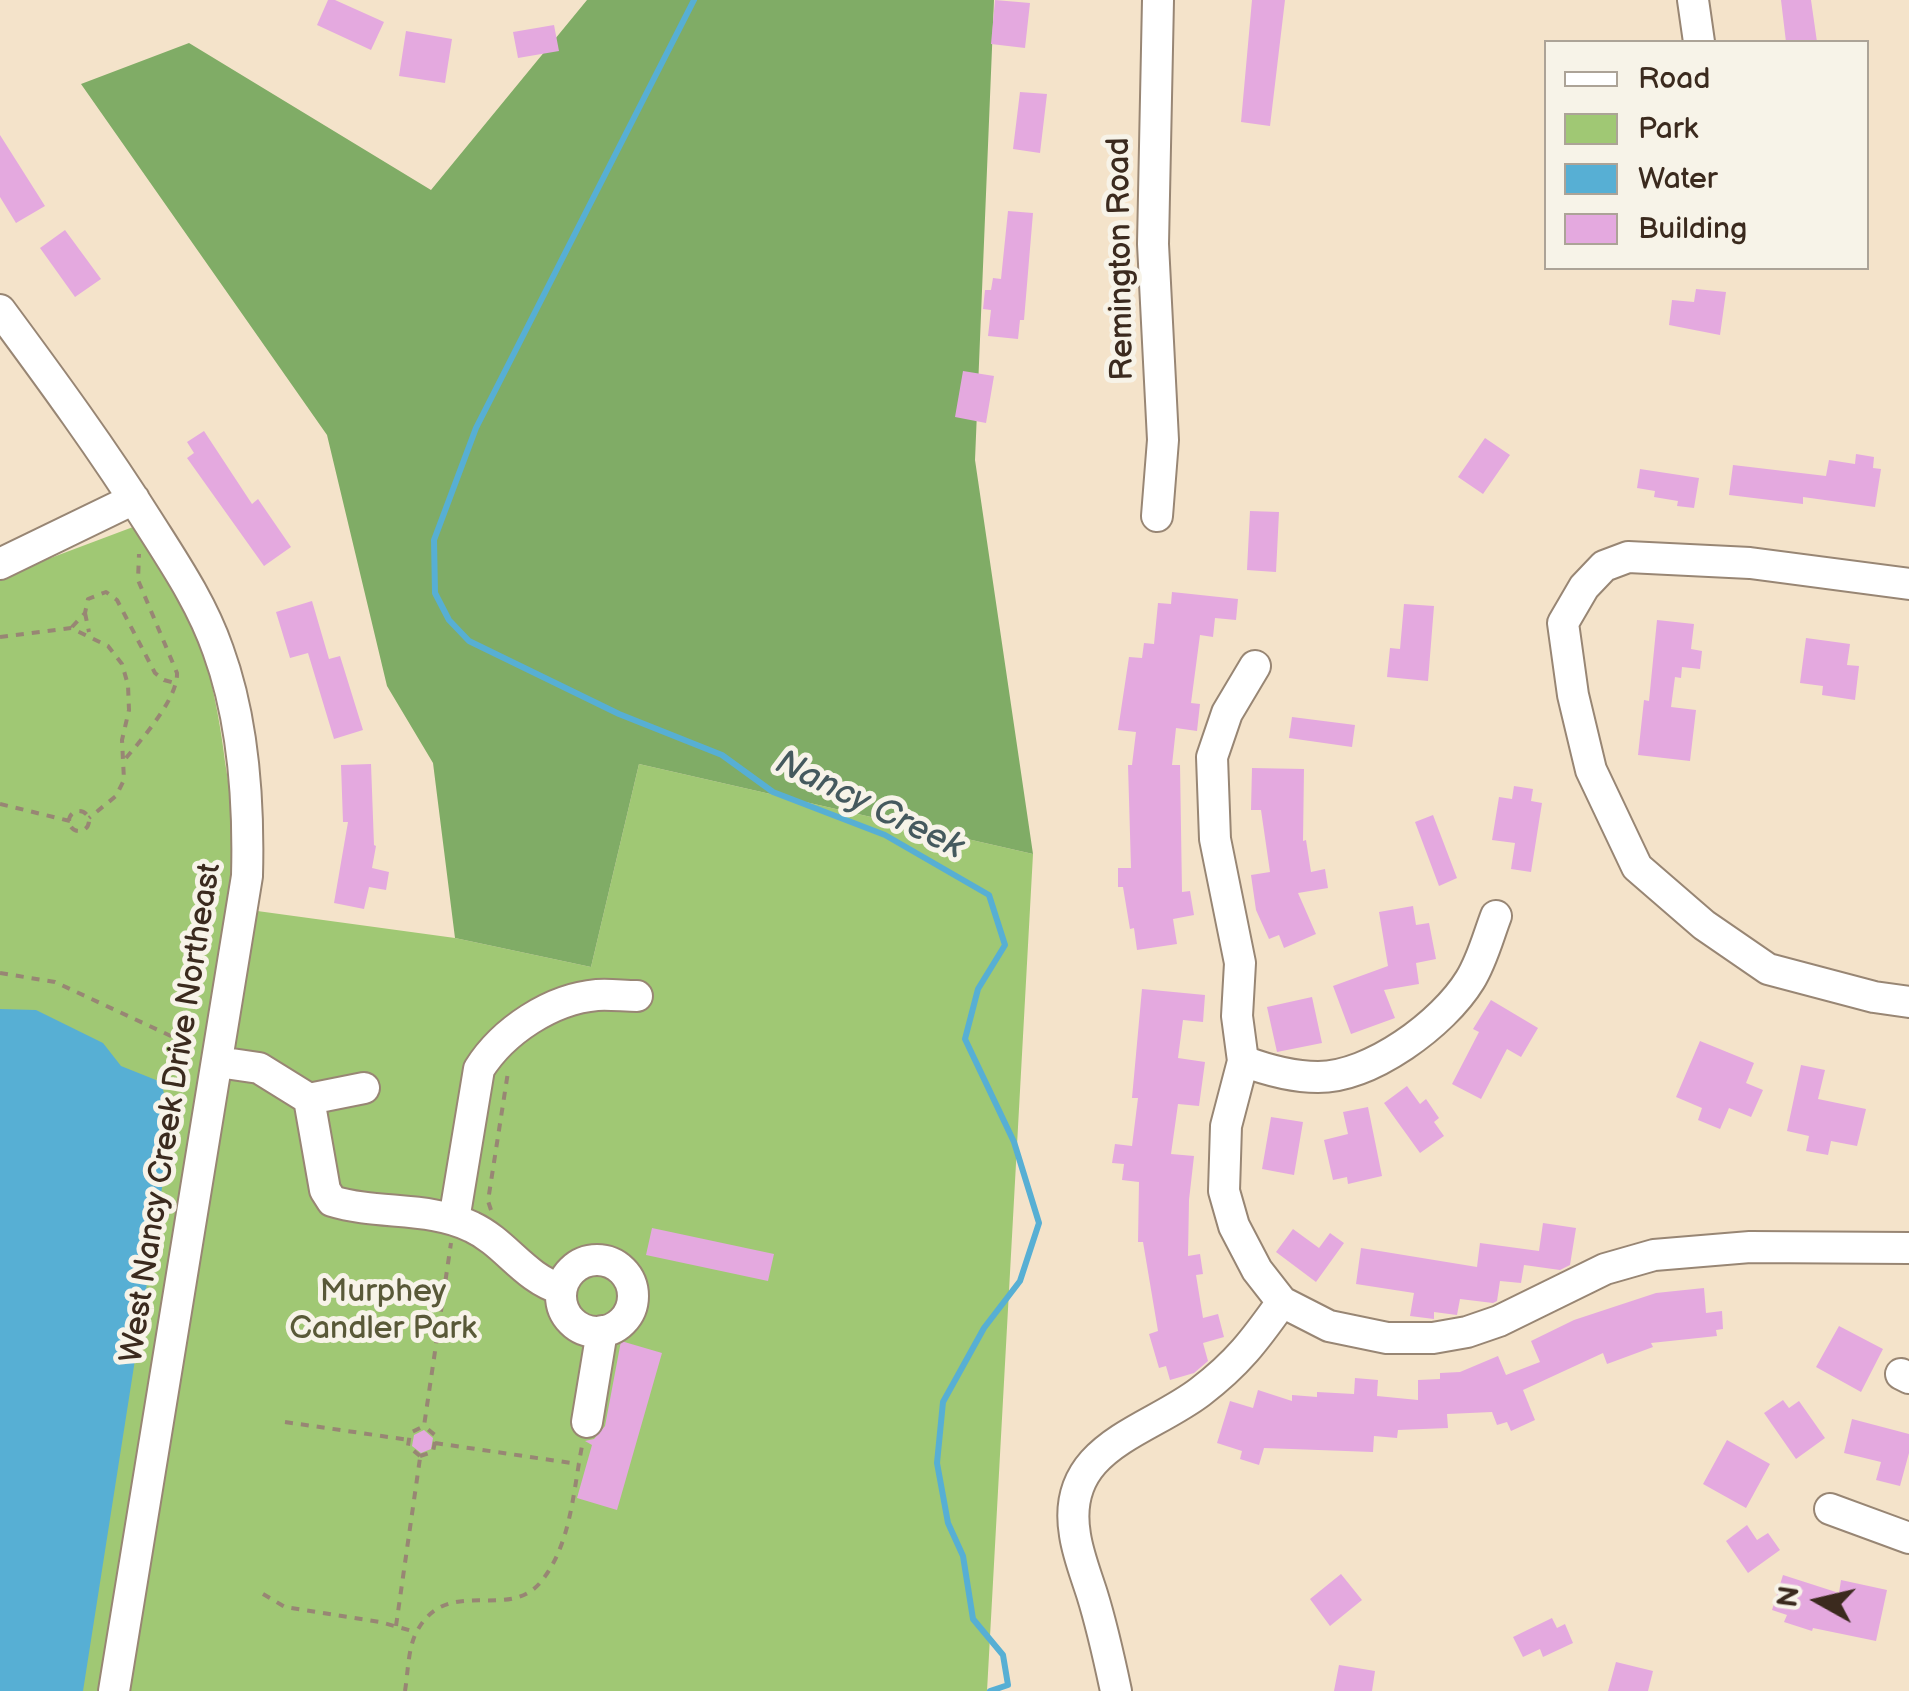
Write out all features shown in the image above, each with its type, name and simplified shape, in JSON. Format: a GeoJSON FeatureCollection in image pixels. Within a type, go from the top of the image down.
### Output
{"type":"FeatureCollection","features":[{"type":"Feature","properties":{"kind":"street","name":"Remington Road"},"geometry":{"type":"LineString","coordinates":[[1157,516],[1163,440],[1152,244],[1158,0]]}},
{"type":"Feature","properties":{"kind":"street"},"geometry":{"type":"LineString","coordinates":[[1693,0],[1699,40]]}},
{"type":"Feature","properties":{"kind":"street","name":"West Nancy Creek Drive Northeast"},"geometry":{"type":"LineString","coordinates":[[0,310],[134,499],[194,594],[234,700],[246,800],[247,876],[205,1056],[114,1691]]}},
{"type":"Feature","properties":{"kind":"street"},"geometry":{"type":"LineString","coordinates":[[0,564],[134,499]]}},
{"type":"Feature","properties":{"kind":"street"},"geometry":{"type":"LineString","coordinates":[[1909,584],[1750,563],[1628,557],[1604,566],[1584,587],[1563,623],[1573,695],[1591,770],[1637,867],[1704,924],[1768,969],[1874,997],[1909,1002]]}},
{"type":"Feature","properties":{"kind":"street"},"geometry":{"type":"LineString","coordinates":[[1255,666],[1228,713],[1212,757],[1215,839],[1240,963],[1237,1016],[1243,1061],[1226,1126],[1224,1191],[1234,1226],[1257,1270],[1282,1302],[1329,1326],[1387,1338],[1433,1338],[1498,1322],[1605,1269],[1654,1255],[1750,1247],[1909,1248]]}},
{"type":"Feature","properties":{"kind":"street"},"geometry":{"type":"LineString","coordinates":[[1243,1061],[1274,1072],[1322,1077],[1391,1056],[1428,1027],[1468,985],[1496,916]]}},
{"type":"Feature","properties":{"kind":"street"},"geometry":{"type":"LineString","coordinates":[[454,1220],[479,1070],[490,1053],[531,1018],[560,1005],[595,995],[637,996]]}},
{"type":"Feature","properties":{"kind":"street"},"geometry":{"type":"LineString","coordinates":[[205,1056],[259,1068],[309,1099],[364,1088]]}},
{"type":"Feature","properties":{"kind":"street"},"geometry":{"type":"LineString","coordinates":[[309,1099],[324,1190],[332,1201],[454,1220],[490,1238],[535,1279],[562,1289]]}},
{"type":"Feature","properties":{"kind":"street"},"geometry":{"type":"LineString","coordinates":[[593,1260],[615,1264],[630,1282],[632,1304],[619,1324],[602,1331],[583,1330],[573,1323],[561,1301],[572,1269],[593,1260]]}},
{"type":"Feature","properties":{"kind":"street"},"geometry":{"type":"LineString","coordinates":[[1116,1691],[1106,1639],[1074,1533],[1076,1490],[1095,1458],[1126,1433],[1198,1394],[1242,1358],[1282,1302]]}},
{"type":"Feature","properties":{"kind":"street"},"geometry":{"type":"LineString","coordinates":[[586,1422],[602,1331]]}},
{"type":"Feature","properties":{"kind":"street"},"geometry":{"type":"LineString","coordinates":[[1830,1509],[1909,1538]]}},
{"type":"Feature","properties":{"kind":"path"},"geometry":{"type":"LineString","coordinates":[[124,760],[166,708],[178,684],[138,580],[136,545]]}},
{"type":"Feature","properties":{"kind":"path"},"geometry":{"type":"LineString","coordinates":[[90,634],[85,613],[88,599],[106,592],[117,600],[155,673],[178,684]]}},
{"type":"Feature","properties":{"kind":"path"},"geometry":{"type":"LineString","coordinates":[[71,628],[85,613]]}},
{"type":"Feature","properties":{"kind":"path"},"geometry":{"type":"LineString","coordinates":[[0,637],[71,628],[108,646],[122,664],[129,710],[122,740],[124,780],[116,796],[89,818],[86,828],[74,830],[70,821]]}},
{"type":"Feature","properties":{"kind":"path"},"geometry":{"type":"LineString","coordinates":[[122,740],[138,742]]}},
{"type":"Feature","properties":{"kind":"path"},"geometry":{"type":"LineString","coordinates":[[0,804],[70,821]]}},
{"type":"Feature","properties":{"kind":"path"},"geometry":{"type":"LineString","coordinates":[[70,821],[80,811],[89,818]]}},
{"type":"Feature","properties":{"kind":"path"},"geometry":{"type":"LineString","coordinates":[[0,973],[56,982],[173,1036],[205,1056]]}},
{"type":"Feature","properties":{"kind":"path"},"geometry":{"type":"LineString","coordinates":[[486,1224],[491,1211],[488,1201],[508,1072]]}},
{"type":"Feature","properties":{"kind":"path"},"geometry":{"type":"LineString","coordinates":[[424,1426],[454,1220]]}},
{"type":"Feature","properties":{"kind":"path"},"geometry":{"type":"LineString","coordinates":[[285,1422],[409,1440]]}},
{"type":"Feature","properties":{"kind":"path"},"geometry":{"type":"LineString","coordinates":[[405,1691],[416,1632],[434,1610],[468,1598],[498,1601],[520,1596],[536,1586],[554,1563],[566,1529],[586,1422]]}},
{"type":"Feature","properties":{"kind":"path"},"geometry":{"type":"LineString","coordinates":[[420,1456],[408,1446],[410,1433],[424,1426]]}},
{"type":"Feature","properties":{"kind":"path"},"geometry":{"type":"LineString","coordinates":[[420,1456],[433,1452],[436,1436],[424,1426]]}},
{"type":"Feature","properties":{"kind":"path"},"geometry":{"type":"LineString","coordinates":[[434,1443],[578,1464]]}},
{"type":"Feature","properties":{"kind":"path"},"geometry":{"type":"LineString","coordinates":[[396,1626],[420,1456]]}},
{"type":"Feature","properties":{"kind":"path"},"geometry":{"type":"LineString","coordinates":[[263,1594],[285,1607],[416,1632]]}},
{"type":"Feature","properties":{"kind":"green space"},"geometry":{"type":"Polygon","coordinates":[[[587,0],[994,0],[975,460],[1033,854],[639,764],[591,967],[455,938],[433,763],[387,686],[327,435],[81,84],[189,43],[431,190],[587,0]]]}},
{"type":"Feature","properties":{"kind":"green space","name":"Murphey Candler Park"},"geometry":{"type":"Polygon","coordinates":[[[133,527],[172,579],[187,608],[209,671],[232,816],[228,907],[455,938],[591,967],[639,764],[1033,854],[987,1691],[0,1691],[0,577],[133,527]]]}},
{"type":"Feature","properties":{"kind":"water"},"geometry":{"type":"Polygon","coordinates":[[[0,1009],[36,1010],[103,1043],[121,1066],[161,1082],[172,1124],[83,1691],[0,1691],[0,1009]]]}},
{"type":"Feature","properties":{"kind":"building"},"geometry":{"type":"Polygon","coordinates":[[[328,0],[384,22],[371,50],[317,25],[328,0]]]}},
{"type":"Feature","properties":{"kind":"building"},"geometry":{"type":"Polygon","coordinates":[[[995,0],[1030,3],[1025,48],[991,44],[995,0]]]}},
{"type":"Feature","properties":{"kind":"building"},"geometry":{"type":"Polygon","coordinates":[[[1252,0],[1285,0],[1270,126],[1241,122],[1252,0]]]}},
{"type":"Feature","properties":{"kind":"building"},"geometry":{"type":"Polygon","coordinates":[[[1781,0],[1811,0],[1817,40],[1786,40],[1781,0]]]}},
{"type":"Feature","properties":{"kind":"building"},"geometry":{"type":"Polygon","coordinates":[[[554,25],[559,51],[518,58],[513,32],[554,25]]]}},
{"type":"Feature","properties":{"kind":"building"},"geometry":{"type":"Polygon","coordinates":[[[406,31],[452,39],[445,83],[399,76],[406,31]]]}},
{"type":"Feature","properties":{"kind":"building"},"geometry":{"type":"Polygon","coordinates":[[[1020,92],[1047,94],[1040,153],[1013,149],[1020,92]]]}},
{"type":"Feature","properties":{"kind":"building"},"geometry":{"type":"Polygon","coordinates":[[[0,135],[45,206],[16,223],[0,197],[0,135]]]}},
{"type":"Feature","properties":{"kind":"building"},"geometry":{"type":"Polygon","coordinates":[[[1008,211],[1033,213],[1024,320],[1020,320],[1018,339],[988,336],[991,310],[983,309],[985,290],[991,290],[993,278],[1001,279],[1008,211]]]}},
{"type":"Feature","properties":{"kind":"building"},"geometry":{"type":"Polygon","coordinates":[[[65,230],[101,279],[75,297],[40,248],[65,230]]]}},
{"type":"Feature","properties":{"kind":"building"},"geometry":{"type":"Polygon","coordinates":[[[1696,289],[1726,292],[1720,335],[1669,325],[1672,300],[1694,302],[1696,289]]]}},
{"type":"Feature","properties":{"kind":"building"},"geometry":{"type":"Polygon","coordinates":[[[963,371],[994,376],[986,423],[955,417],[963,371]]]}},
{"type":"Feature","properties":{"kind":"building"},"geometry":{"type":"Polygon","coordinates":[[[204,431],[252,504],[258,499],[291,547],[264,566],[187,458],[194,453],[187,442],[204,431]]]}},
{"type":"Feature","properties":{"kind":"building"},"geometry":{"type":"Polygon","coordinates":[[[1485,438],[1510,455],[1483,494],[1458,477],[1485,438]]]}},
{"type":"Feature","properties":{"kind":"building"},"geometry":{"type":"Polygon","coordinates":[[[1856,454],[1874,457],[1873,468],[1881,469],[1875,507],[1803,497],[1803,504],[1729,495],[1733,465],[1826,476],[1829,460],[1855,464],[1856,454]]]}},
{"type":"Feature","properties":{"kind":"building"},"geometry":{"type":"Polygon","coordinates":[[[1640,469],[1699,478],[1694,508],[1677,506],[1678,501],[1654,497],[1655,491],[1637,488],[1640,469]]]}},
{"type":"Feature","properties":{"kind":"building"},"geometry":{"type":"Polygon","coordinates":[[[1250,511],[1279,512],[1276,572],[1247,570],[1250,511]]]}},
{"type":"Feature","properties":{"kind":"building"},"geometry":{"type":"Polygon","coordinates":[[[1172,592],[1238,599],[1236,620],[1215,618],[1213,637],[1200,635],[1191,703],[1200,704],[1197,731],[1176,728],[1172,765],[1180,765],[1182,892],[1190,891],[1194,915],[1173,919],[1177,944],[1137,950],[1123,887],[1118,887],[1118,868],[1131,868],[1128,765],[1132,765],[1136,732],[1118,730],[1129,657],[1142,658],[1144,643],[1154,644],[1158,603],[1171,604],[1172,592]]]}},
{"type":"Feature","properties":{"kind":"building"},"geometry":{"type":"Polygon","coordinates":[[[312,601],[329,659],[340,656],[363,730],[334,739],[308,653],[290,658],[276,612],[312,601]]]}},
{"type":"Feature","properties":{"kind":"building"},"geometry":{"type":"Polygon","coordinates":[[[1404,604],[1434,606],[1428,681],[1387,677],[1390,648],[1400,649],[1404,604]]]}},
{"type":"Feature","properties":{"kind":"building"},"geometry":{"type":"Polygon","coordinates":[[[1657,620],[1694,624],[1691,649],[1702,651],[1700,669],[1682,667],[1681,678],[1675,677],[1671,707],[1696,710],[1690,761],[1638,755],[1644,700],[1649,701],[1657,620]]]}},
{"type":"Feature","properties":{"kind":"building"},"geometry":{"type":"Polygon","coordinates":[[[1806,638],[1850,644],[1847,665],[1859,666],[1855,700],[1822,695],[1823,686],[1800,683],[1806,638]]]}},
{"type":"Feature","properties":{"kind":"building"},"geometry":{"type":"Polygon","coordinates":[[[1292,717],[1355,725],[1352,747],[1289,738],[1292,717]]]}},
{"type":"Feature","properties":{"kind":"building"},"geometry":{"type":"Polygon","coordinates":[[[371,764],[376,846],[372,868],[389,872],[386,890],[369,887],[364,909],[334,903],[348,822],[343,822],[341,765],[371,764]]]}},
{"type":"Feature","properties":{"kind":"building"},"geometry":{"type":"Polygon","coordinates":[[[1252,768],[1304,769],[1303,841],[1306,840],[1311,872],[1325,869],[1328,888],[1298,893],[1316,934],[1284,948],[1279,935],[1269,939],[1256,910],[1251,875],[1270,872],[1261,810],[1251,810],[1252,768]]]}},
{"type":"Feature","properties":{"kind":"building"},"geometry":{"type":"Polygon","coordinates":[[[1514,786],[1533,789],[1531,801],[1542,803],[1531,872],[1511,869],[1515,843],[1492,840],[1499,797],[1512,799],[1514,786]]]}},
{"type":"Feature","properties":{"kind":"building"},"geometry":{"type":"Polygon","coordinates":[[[1433,815],[1457,878],[1439,886],[1415,822],[1433,815]]]}},
{"type":"Feature","properties":{"kind":"building"},"geometry":{"type":"Polygon","coordinates":[[[1413,906],[1416,925],[1429,923],[1436,959],[1416,963],[1419,984],[1384,990],[1395,1018],[1351,1034],[1333,986],[1388,966],[1379,912],[1413,906]]]}},
{"type":"Feature","properties":{"kind":"building"},"geometry":{"type":"Polygon","coordinates":[[[1142,989],[1205,995],[1203,1022],[1183,1020],[1178,1058],[1205,1062],[1199,1106],[1178,1104],[1171,1154],[1194,1156],[1188,1256],[1200,1254],[1203,1274],[1196,1275],[1203,1318],[1218,1314],[1224,1337],[1203,1343],[1208,1361],[1194,1373],[1170,1380],[1166,1366],[1159,1368],[1149,1334],[1158,1331],[1143,1242],[1138,1242],[1139,1182],[1122,1180],[1124,1164],[1112,1163],[1115,1144],[1132,1146],[1138,1098],[1132,1098],[1142,989]]]}},
{"type":"Feature","properties":{"kind":"building"},"geometry":{"type":"Polygon","coordinates":[[[1312,997],[1322,1043],[1277,1052],[1267,1007],[1312,997]]]}},
{"type":"Feature","properties":{"kind":"building"},"geometry":{"type":"Polygon","coordinates":[[[1491,1000],[1538,1028],[1521,1057],[1507,1049],[1481,1099],[1452,1084],[1479,1032],[1473,1029],[1491,1000]]]}},
{"type":"Feature","properties":{"kind":"building"},"geometry":{"type":"Polygon","coordinates":[[[1700,1041],[1754,1063],[1746,1083],[1763,1090],[1751,1117],[1729,1108],[1720,1129],[1698,1120],[1702,1108],[1676,1097],[1700,1041]]]}},
{"type":"Feature","properties":{"kind":"building"},"geometry":{"type":"Polygon","coordinates":[[[1801,1065],[1825,1070],[1818,1099],[1866,1109],[1857,1146],[1831,1141],[1828,1155],[1806,1151],[1809,1136],[1787,1131],[1801,1065]]]}},
{"type":"Feature","properties":{"kind":"building"},"geometry":{"type":"Polygon","coordinates":[[[1407,1086],[1420,1104],[1426,1099],[1439,1118],[1434,1122],[1444,1136],[1420,1153],[1384,1103],[1407,1086]]]}},
{"type":"Feature","properties":{"kind":"building"},"geometry":{"type":"Polygon","coordinates":[[[1368,1107],[1382,1176],[1348,1184],[1347,1177],[1333,1180],[1324,1140],[1348,1134],[1343,1112],[1368,1107]]]}},
{"type":"Feature","properties":{"kind":"building"},"geometry":{"type":"Polygon","coordinates":[[[1271,1117],[1303,1122],[1294,1175],[1262,1169],[1271,1117]]]}},
{"type":"Feature","properties":{"kind":"building"},"geometry":{"type":"Polygon","coordinates":[[[1543,1223],[1576,1228],[1570,1265],[1560,1270],[1524,1265],[1521,1283],[1500,1281],[1497,1301],[1460,1299],[1457,1315],[1434,1312],[1434,1319],[1410,1316],[1414,1293],[1356,1284],[1361,1248],[1477,1267],[1480,1243],[1539,1251],[1543,1223]]]}},
{"type":"Feature","properties":{"kind":"building"},"geometry":{"type":"Polygon","coordinates":[[[652,1228],[774,1254],[768,1281],[646,1255],[652,1228]]]}},
{"type":"Feature","properties":{"kind":"building"},"geometry":{"type":"Polygon","coordinates":[[[1293,1229],[1319,1248],[1330,1233],[1344,1243],[1316,1282],[1276,1252],[1293,1229]]]}},
{"type":"Feature","properties":{"kind":"building"},"geometry":{"type":"Polygon","coordinates":[[[1704,1288],[1706,1313],[1722,1311],[1723,1329],[1716,1330],[1717,1336],[1651,1343],[1653,1347],[1607,1364],[1603,1353],[1523,1390],[1535,1420],[1511,1431],[1507,1422],[1497,1425],[1492,1412],[1447,1414],[1448,1428],[1398,1430],[1397,1438],[1374,1436],[1373,1452],[1264,1448],[1259,1465],[1240,1459],[1242,1451],[1217,1443],[1230,1401],[1253,1408],[1258,1390],[1292,1401],[1292,1395],[1317,1397],[1317,1392],[1354,1394],[1355,1378],[1378,1380],[1377,1396],[1418,1400],[1418,1380],[1440,1379],[1440,1373],[1460,1372],[1498,1356],[1506,1375],[1540,1362],[1531,1341],[1574,1320],[1656,1293],[1704,1288]]]}},
{"type":"Feature","properties":{"kind":"building"},"geometry":{"type":"Polygon","coordinates":[[[1839,1326],[1883,1349],[1861,1392],[1816,1367],[1839,1326]]]}},
{"type":"Feature","properties":{"kind":"building"},"geometry":{"type":"Polygon","coordinates":[[[621,1341],[662,1353],[617,1510],[577,1498],[592,1445],[585,1441],[594,1439],[605,1426],[621,1341]]]}},
{"type":"Feature","properties":{"kind":"building"},"geometry":{"type":"Polygon","coordinates":[[[1783,1400],[1789,1408],[1799,1401],[1825,1438],[1796,1459],[1764,1413],[1783,1400]]]}},
{"type":"Feature","properties":{"kind":"building"},"geometry":{"type":"Polygon","coordinates":[[[1852,1419],[1909,1434],[1909,1453],[1900,1486],[1876,1480],[1881,1462],[1844,1453],[1852,1419]]]}},
{"type":"Feature","properties":{"kind":"building"},"geometry":{"type":"Polygon","coordinates":[[[424,1430],[433,1438],[431,1449],[421,1453],[412,1446],[414,1435],[424,1430]]]}},
{"type":"Feature","properties":{"kind":"building"},"geometry":{"type":"Polygon","coordinates":[[[1727,1440],[1770,1464],[1746,1508],[1703,1484],[1727,1440]]]}},
{"type":"Feature","properties":{"kind":"building"},"geometry":{"type":"Polygon","coordinates":[[[1747,1525],[1757,1540],[1768,1533],[1780,1550],[1748,1573],[1726,1541],[1747,1525]]]}},
{"type":"Feature","properties":{"kind":"building"},"geometry":{"type":"Polygon","coordinates":[[[1341,1574],[1362,1600],[1330,1626],[1310,1599],[1341,1574]]]}},
{"type":"Feature","properties":{"kind":"building"},"geometry":{"type":"Polygon","coordinates":[[[1783,1575],[1839,1593],[1841,1580],[1887,1590],[1876,1641],[1813,1628],[1812,1631],[1784,1622],[1787,1615],[1772,1610],[1783,1575]]]}},
{"type":"Feature","properties":{"kind":"building"},"geometry":{"type":"Polygon","coordinates":[[[1552,1618],[1557,1628],[1565,1624],[1573,1643],[1543,1657],[1540,1649],[1523,1657],[1513,1637],[1552,1618]]]}},
{"type":"Feature","properties":{"kind":"building"},"geometry":{"type":"Polygon","coordinates":[[[1616,1662],[1653,1671],[1648,1691],[1608,1691],[1616,1662]]]}},
{"type":"Feature","properties":{"kind":"building"},"geometry":{"type":"Polygon","coordinates":[[[1339,1665],[1375,1671],[1372,1691],[1334,1691],[1339,1665]]]}},
{"type":"Feature","properties":{"kind":"waterway","name":"Nancy Creek"},"geometry":{"type":"LineString","coordinates":[[694,0],[476,428],[434,540],[435,593],[449,620],[469,641],[619,714],[722,755],[773,792],[885,835],[989,895],[1005,945],[978,989],[965,1039],[1014,1142],[1039,1223],[1020,1281],[984,1328],[943,1402],[937,1463],[948,1523],[963,1556],[973,1619],[1003,1655],[1008,1685],[990,1691]]}}]}
